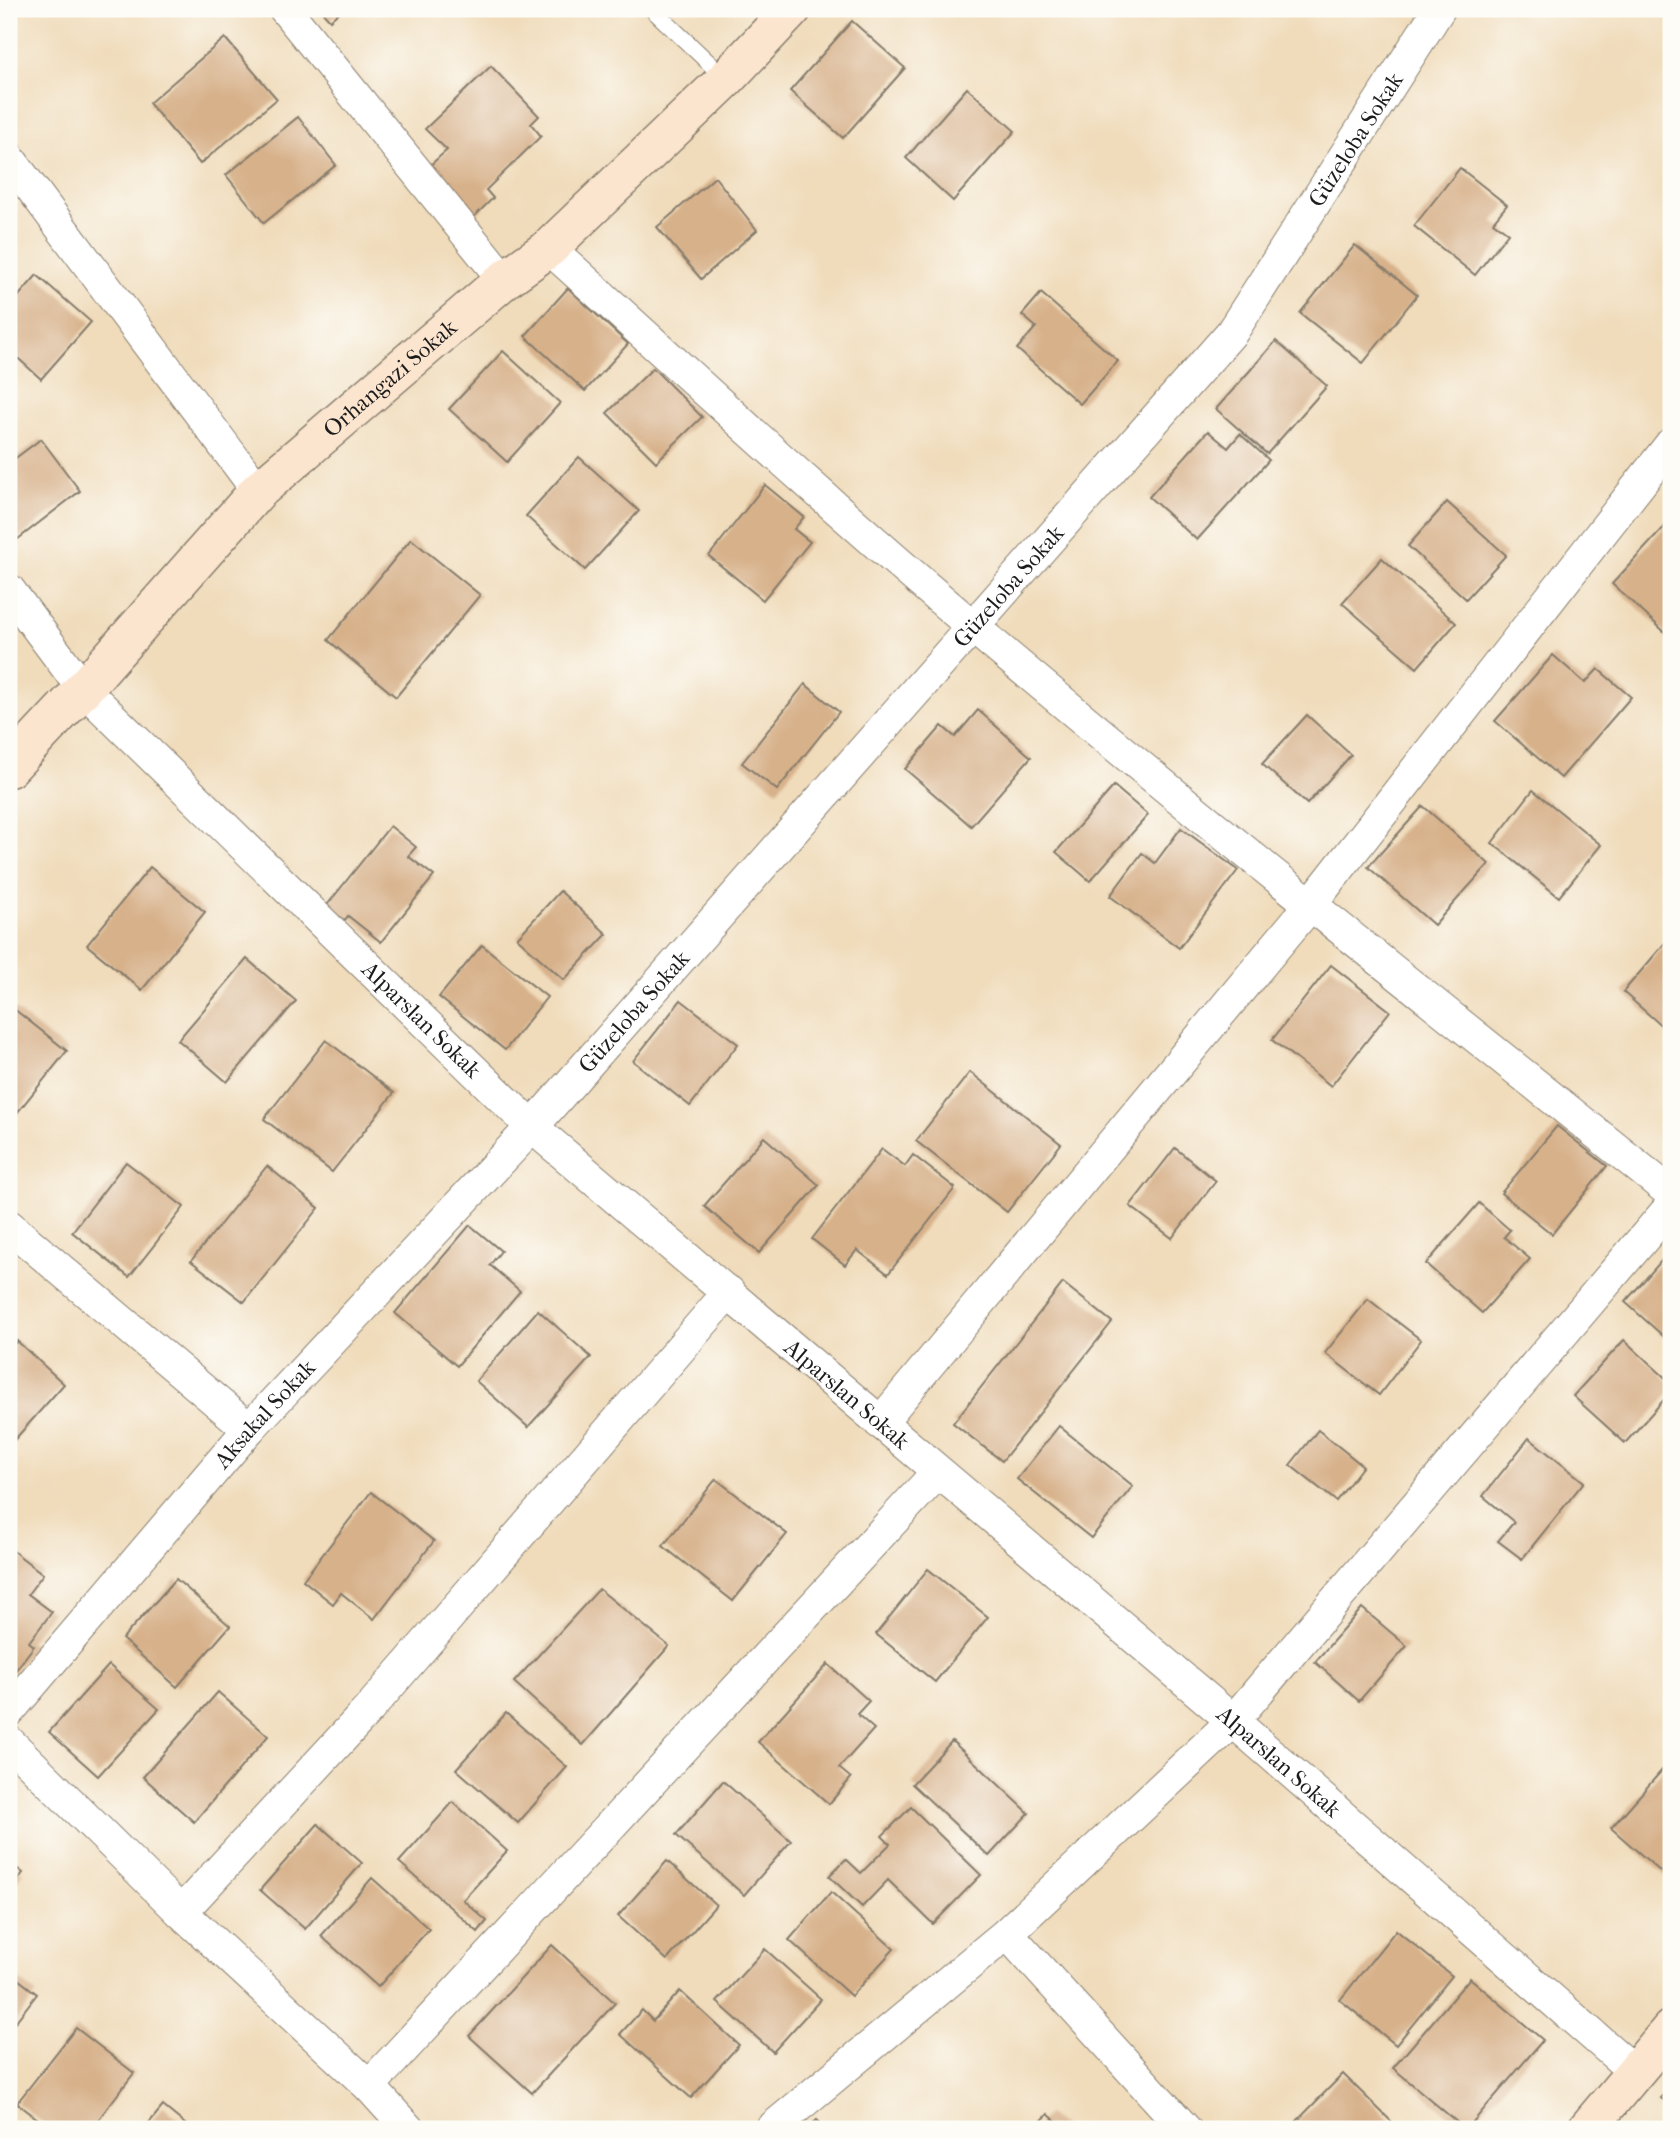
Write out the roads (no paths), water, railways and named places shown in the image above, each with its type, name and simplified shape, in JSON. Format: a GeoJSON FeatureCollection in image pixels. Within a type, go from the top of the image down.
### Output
{"type":"FeatureCollection","features":[{"type":"Feature","properties":{"kind":"street"},"geometry":{"type":"LineString","coordinates":[[285,9],[505,280]]}},
{"type":"Feature","properties":{"kind":"street","name":"Orhangazi Sokak"},"geometry":{"type":"LineString","coordinates":[[9,768],[83,689],[258,491],[505,280],[549,247],[726,79],[792,9]]}},
{"type":"Feature","properties":{"kind":"street","name":"Güzeloba Sokak"},"geometry":{"type":"LineString","coordinates":[[532,1127],[1232,332],[1439,9]]}},
{"type":"Feature","properties":{"kind":"street"},"geometry":{"type":"LineString","coordinates":[[9,158],[258,491]]}},
{"type":"Feature","properties":{"kind":"street"},"geometry":{"type":"LineString","coordinates":[[549,247],[773,452],[972,626],[1311,904],[1671,1192]]}},
{"type":"Feature","properties":{"kind":"street"},"geometry":{"type":"LineString","coordinates":[[880,1423],[1311,904],[1671,444]]}},
{"type":"Feature","properties":{"kind":"street","name":"Alparslan Sokak"},"geometry":{"type":"LineString","coordinates":[[9,590],[83,689],[532,1127],[1233,1721],[1635,2072]]}},
{"type":"Feature","properties":{"kind":"street","name":"Aksakal Sokak"},"geometry":{"type":"LineString","coordinates":[[9,1711],[250,1429],[532,1127]]}},
{"type":"Feature","properties":{"kind":"street"},"geometry":{"type":"LineString","coordinates":[[771,2129],[1007,1933],[1233,1721],[1671,1206]]}},
{"type":"Feature","properties":{"kind":"street"},"geometry":{"type":"LineString","coordinates":[[9,1226],[250,1429]]}},
{"type":"Feature","properties":{"kind":"street"},"geometry":{"type":"LineString","coordinates":[[181,1912],[369,1709],[729,1292]]}},
{"type":"Feature","properties":{"kind":"street"},"geometry":{"type":"LineString","coordinates":[[369,2086],[938,1472]]}},
{"type":"Feature","properties":{"kind":"street"},"geometry":{"type":"LineString","coordinates":[[9,1742],[181,1912],[369,2086],[408,2129]]}},
{"type":"Feature","properties":{"kind":"street"},"geometry":{"type":"LineString","coordinates":[[1007,1933],[1185,2129]]}},
{"type":"Feature","properties":{"kind":"street"},"geometry":{"type":"LineString","coordinates":[[1587,2129],[1671,2029]]}},
{"type":"Feature","properties":{"kind":"lane"},"geometry":{"type":"LineString","coordinates":[[652,9],[726,79]]}}]}
